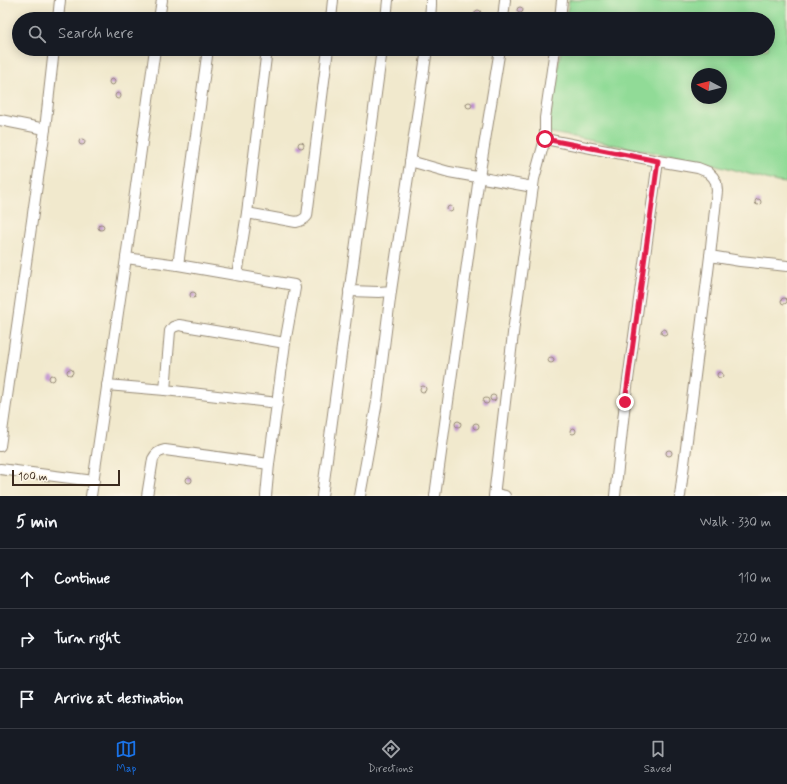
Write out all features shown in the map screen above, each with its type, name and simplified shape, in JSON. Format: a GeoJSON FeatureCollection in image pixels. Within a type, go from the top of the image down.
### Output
{"type":"FeatureCollection","features":[{"type":"Feature","properties":{"kind":"street"},"geometry":{"type":"LineString","coordinates":[[59,12],[60,0]]}},
{"type":"Feature","properties":{"kind":"street"},"geometry":{"type":"LineString","coordinates":[[160,12],[162,0]]}},
{"type":"Feature","properties":{"kind":"street"},"geometry":{"type":"LineString","coordinates":[[332,12],[333,0]]}},
{"type":"Feature","properties":{"kind":"street"},"geometry":{"type":"LineString","coordinates":[[387,12],[388,0]]}},
{"type":"Feature","properties":{"kind":"street"},"geometry":{"type":"LineString","coordinates":[[430,12],[431,0]]}},
{"type":"Feature","properties":{"kind":"street"},"geometry":{"type":"LineString","coordinates":[[504,12],[505,0]]}},
{"type":"Feature","properties":{"kind":"street"},"geometry":{"type":"LineString","coordinates":[[561,12],[562,0]]}},
{"type":"Feature","properties":{"kind":"street"},"geometry":{"type":"LineString","coordinates":[[0,446],[45,129],[53,56]]}},
{"type":"Feature","properties":{"kind":"street"},"geometry":{"type":"LineString","coordinates":[[91,496],[154,56]]}},
{"type":"Feature","properties":{"kind":"street"},"geometry":{"type":"LineString","coordinates":[[178,265],[207,56]]}},
{"type":"Feature","properties":{"kind":"street"},"geometry":{"type":"LineString","coordinates":[[237,275],[247,213],[266,56]]}},
{"type":"Feature","properties":{"kind":"street"},"geometry":{"type":"LineString","coordinates":[[247,213],[296,222],[305,219],[308,216],[327,56]]}},
{"type":"Feature","properties":{"kind":"street"},"geometry":{"type":"LineString","coordinates":[[322,496],[381,56]]}},
{"type":"Feature","properties":{"kind":"street"},"geometry":{"type":"LineString","coordinates":[[360,496],[377,402],[391,291],[426,56]]}},
{"type":"Feature","properties":{"kind":"street"},"geometry":{"type":"LineString","coordinates":[[434,496],[479,177],[499,56]]}},
{"type":"Feature","properties":{"kind":"street"},"geometry":{"type":"LineString","coordinates":[[498,495],[514,326],[533,187],[538,161],[545,139],[546,118],[554,56]]}},
{"type":"Feature","properties":{"kind":"street"},"geometry":{"type":"LineString","coordinates":[[0,120],[45,129]]}},
{"type":"Feature","properties":{"kind":"street"},"geometry":{"type":"LineString","coordinates":[[545,139],[698,168],[708,172],[716,182],[717,191],[710,256],[680,496]]}},
{"type":"Feature","properties":{"kind":"street"},"geometry":{"type":"LineString","coordinates":[[410,161],[449,172],[533,187]]}},
{"type":"Feature","properties":{"kind":"street"},"geometry":{"type":"LineString","coordinates":[[615,496],[625,402],[658,161]]}},
{"type":"Feature","properties":{"kind":"street"},"geometry":{"type":"LineString","coordinates":[[710,256],[787,266]]}},
{"type":"Feature","properties":{"kind":"street"},"geometry":{"type":"LineString","coordinates":[[126,258],[178,265],[294,285],[295,288],[285,344],[266,496]]}},
{"type":"Feature","properties":{"kind":"street"},"geometry":{"type":"LineString","coordinates":[[349,291],[391,291]]}},
{"type":"Feature","properties":{"kind":"street"},"geometry":{"type":"LineString","coordinates":[[165,390],[170,332],[172,328],[176,326],[179,325],[285,344]]}},
{"type":"Feature","properties":{"kind":"street"},"geometry":{"type":"LineString","coordinates":[[107,385],[278,403]]}},
{"type":"Feature","properties":{"kind":"street"},"geometry":{"type":"LineString","coordinates":[[147,496],[153,459],[156,454],[161,451],[165,450],[269,464]]}},
{"type":"Feature","properties":{"kind":"street"},"geometry":{"type":"LineString","coordinates":[[0,469],[94,481]]}},
{"type":"Feature","properties":{"kind":"green space"},"geometry":{"type":"Polygon","coordinates":[[[569,0],[787,0],[787,183],[777,182],[714,164],[547,132],[560,56],[775,56],[775,12],[567,12],[569,0]]]}},
{"type":"Feature","properties":{"kind":"building"},"geometry":{"type":"Polygon","coordinates":[[[518,8],[522,8],[522,12],[518,12],[518,8]]]}},
{"type":"Feature","properties":{"kind":"building"},"geometry":{"type":"Polygon","coordinates":[[[112,79],[115,82],[112,85],[109,82],[112,79]]]}},
{"type":"Feature","properties":{"kind":"building"},"geometry":{"type":"Polygon","coordinates":[[[118,93],[121,96],[118,99],[115,96],[118,93]]]}},
{"type":"Feature","properties":{"kind":"building"},"geometry":{"type":"Polygon","coordinates":[[[469,102],[472,105],[469,108],[466,105],[469,102]]]}},
{"type":"Feature","properties":{"kind":"building"},"geometry":{"type":"Polygon","coordinates":[[[82,139],[85,142],[82,145],[79,142],[82,139]]]}},
{"type":"Feature","properties":{"kind":"building"},"geometry":{"type":"Polygon","coordinates":[[[301,142],[304,145],[301,148],[298,145],[301,142]]]}},
{"type":"Feature","properties":{"kind":"building"},"geometry":{"type":"Polygon","coordinates":[[[758,199],[761,202],[758,205],[755,202],[758,199]]]}},
{"type":"Feature","properties":{"kind":"building"},"geometry":{"type":"Polygon","coordinates":[[[450,206],[453,209],[450,212],[447,209],[450,206]]]}},
{"type":"Feature","properties":{"kind":"building"},"geometry":{"type":"Polygon","coordinates":[[[101,224],[104,227],[101,230],[98,227],[101,224]]]}},
{"type":"Feature","properties":{"kind":"building"},"geometry":{"type":"Polygon","coordinates":[[[193,292],[196,295],[193,298],[190,295],[193,292]]]}},
{"type":"Feature","properties":{"kind":"building"},"geometry":{"type":"Polygon","coordinates":[[[784,298],[787,301],[784,304],[781,301],[784,298]]]}},
{"type":"Feature","properties":{"kind":"building"},"geometry":{"type":"Polygon","coordinates":[[[664,329],[667,332],[664,335],[661,332],[664,329]]]}},
{"type":"Feature","properties":{"kind":"building"},"geometry":{"type":"Polygon","coordinates":[[[551,357],[554,360],[551,363],[548,360],[551,357]]]}},
{"type":"Feature","properties":{"kind":"building"},"geometry":{"type":"Polygon","coordinates":[[[70,369],[73,372],[70,375],[67,372],[70,369]]]}},
{"type":"Feature","properties":{"kind":"building"},"geometry":{"type":"Polygon","coordinates":[[[720,372],[723,375],[720,378],[717,375],[720,372]]]}},
{"type":"Feature","properties":{"kind":"building"},"geometry":{"type":"Polygon","coordinates":[[[52,375],[55,378],[52,381],[49,378],[52,375]]]}},
{"type":"Feature","properties":{"kind":"building"},"geometry":{"type":"Polygon","coordinates":[[[423,386],[426,389],[423,392],[420,389],[423,386]]]}},
{"type":"Feature","properties":{"kind":"building"},"geometry":{"type":"Polygon","coordinates":[[[493,395],[496,398],[493,401],[490,398],[493,395]]]}},
{"type":"Feature","properties":{"kind":"building"},"geometry":{"type":"Polygon","coordinates":[[[486,398],[489,401],[486,404],[483,401],[486,398]]]}},
{"type":"Feature","properties":{"kind":"building"},"geometry":{"type":"Polygon","coordinates":[[[458,421],[461,424],[458,427],[455,424],[458,421]]]}},
{"type":"Feature","properties":{"kind":"building"},"geometry":{"type":"Polygon","coordinates":[[[476,423],[479,426],[476,429],[473,426],[476,423]]]}},
{"type":"Feature","properties":{"kind":"building"},"geometry":{"type":"Polygon","coordinates":[[[573,428],[576,431],[573,434],[570,431],[573,428]]]}},
{"type":"Feature","properties":{"kind":"building"},"geometry":{"type":"Polygon","coordinates":[[[669,450],[672,453],[669,456],[666,453],[669,450]]]}},
{"type":"Feature","properties":{"kind":"building"},"geometry":{"type":"Polygon","coordinates":[[[189,477],[192,480],[189,483],[186,480],[189,477]]]}},
{"type":"Feature","properties":{"kind":"route"},"geometry":{"type":"LineString","coordinates":[[545,139],[658,161],[625,402]]}}]}
